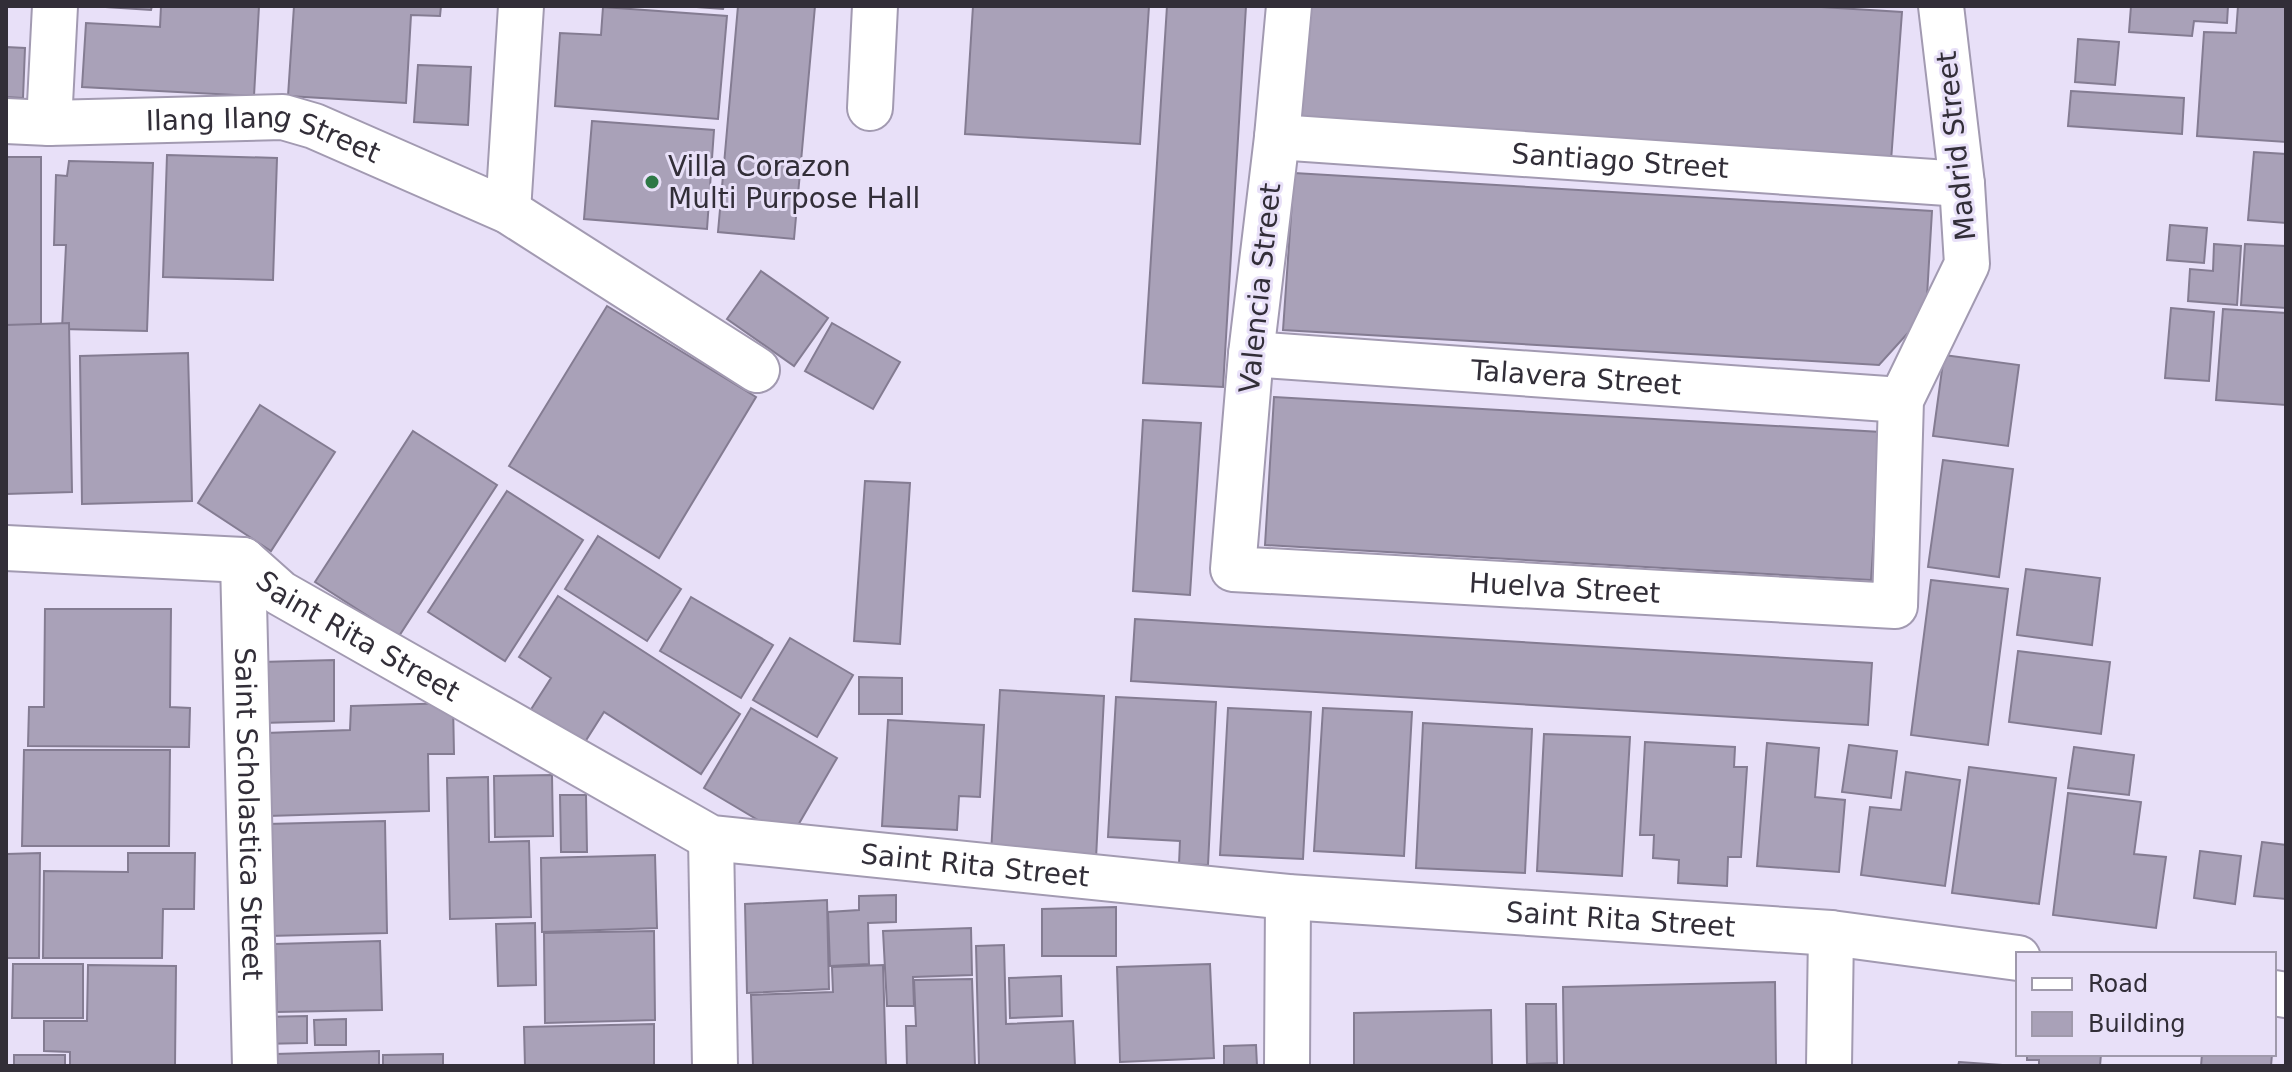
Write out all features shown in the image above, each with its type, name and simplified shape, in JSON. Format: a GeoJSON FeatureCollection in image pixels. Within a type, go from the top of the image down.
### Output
{"type":"FeatureCollection","features":[{"type":"Feature","properties":{"kind":"street"},"geometry":{"type":"LineString","coordinates":[[49,123],[55,6]]}},
{"type":"Feature","properties":{"kind":"street"},"geometry":{"type":"LineString","coordinates":[[508,211],[521,6]]}},
{"type":"Feature","properties":{"kind":"street"},"geometry":{"type":"LineString","coordinates":[[870,108],[875,6]]}},
{"type":"Feature","properties":{"kind":"street","name":"Valencia Street"},"geometry":{"type":"LineString","coordinates":[[1233,569],[1251,354],[1289,6]]}},
{"type":"Feature","properties":{"kind":"street","name":"Madrid Street"},"geometry":{"type":"LineString","coordinates":[[1895,606],[1901,400],[1967,264],[1962,184],[1941,6]]}},
{"type":"Feature","properties":{"kind":"street","name":"Ilang Ilang Street"},"geometry":{"type":"LineString","coordinates":[[6,121],[49,123],[283,117],[314,126],[508,211],[757,370]]}},
{"type":"Feature","properties":{"kind":"street","name":"Santiago Street"},"geometry":{"type":"LineString","coordinates":[[1277,137],[1962,184]]}},
{"type":"Feature","properties":{"kind":"street","name":"Talavera Street"},"geometry":{"type":"LineString","coordinates":[[1251,354],[1901,400]]}},
{"type":"Feature","properties":{"kind":"street","name":"Saint Rita Street"},"geometry":{"type":"LineString","coordinates":[[6,548],[243,560],[280,593],[711,838],[1288,897],[1831,933],[2016,958]]}},
{"type":"Feature","properties":{"kind":"street","name":"Saint Scholastica Street"},"geometry":{"type":"LineString","coordinates":[[243,560],[255,1066]]}},
{"type":"Feature","properties":{"kind":"street","name":"Huelva Street"},"geometry":{"type":"LineString","coordinates":[[1233,569],[1895,606]]}},
{"type":"Feature","properties":{"kind":"street"},"geometry":{"type":"LineString","coordinates":[[711,838],[715,1066]]}},
{"type":"Feature","properties":{"kind":"street"},"geometry":{"type":"LineString","coordinates":[[1287,1066],[1288,897]]}},
{"type":"Feature","properties":{"kind":"street"},"geometry":{"type":"LineString","coordinates":[[1829,1066],[1831,933]]}},
{"type":"Feature","properties":{"kind":"building"},"geometry":{"type":"Polygon","coordinates":[[[90,6],[152,6],[151,10],[90,6]]]}},
{"type":"Feature","properties":{"kind":"building"},"geometry":{"type":"Polygon","coordinates":[[[161,6],[259,6],[254,96],[82,87],[86,23],[160,27],[161,6]]]}},
{"type":"Feature","properties":{"kind":"building"},"geometry":{"type":"Polygon","coordinates":[[[294,6],[441,6],[440,16],[411,15],[406,103],[288,96],[294,6]]]}},
{"type":"Feature","properties":{"kind":"building"},"geometry":{"type":"Polygon","coordinates":[[[683,6],[724,6],[723,9],[683,6]]]}},
{"type":"Feature","properties":{"kind":"building"},"geometry":{"type":"Polygon","coordinates":[[[738,6],[815,6],[794,239],[718,232],[738,6]]]}},
{"type":"Feature","properties":{"kind":"building"},"geometry":{"type":"Polygon","coordinates":[[[973,6],[1149,6],[1140,144],[965,134],[973,6]]]}},
{"type":"Feature","properties":{"kind":"building"},"geometry":{"type":"Polygon","coordinates":[[[1167,6],[1246,6],[1223,387],[1143,383],[1167,6]]]}},
{"type":"Feature","properties":{"kind":"building"},"geometry":{"type":"Polygon","coordinates":[[[1308,6],[1805,6],[1902,12],[1891,161],[1299,122],[1308,6]]]}},
{"type":"Feature","properties":{"kind":"building"},"geometry":{"type":"Polygon","coordinates":[[[2131,6],[2228,6],[2227,23],[2194,21],[2192,36],[2129,32],[2131,6]]]}},
{"type":"Feature","properties":{"kind":"building"},"geometry":{"type":"Polygon","coordinates":[[[2238,6],[2286,6],[2286,142],[2197,136],[2204,32],[2236,33],[2238,6]]]}},
{"type":"Feature","properties":{"kind":"building"},"geometry":{"type":"Polygon","coordinates":[[[603,7],[727,16],[718,119],[555,106],[560,33],[601,35],[603,7]]]}},
{"type":"Feature","properties":{"kind":"building"},"geometry":{"type":"Polygon","coordinates":[[[2078,39],[2119,42],[2115,85],[2075,82],[2078,39]]]}},
{"type":"Feature","properties":{"kind":"building"},"geometry":{"type":"Polygon","coordinates":[[[6,47],[25,48],[23,98],[6,97],[6,47]]]}},
{"type":"Feature","properties":{"kind":"building"},"geometry":{"type":"Polygon","coordinates":[[[418,65],[471,67],[468,125],[414,122],[418,65]]]}},
{"type":"Feature","properties":{"kind":"building"},"geometry":{"type":"Polygon","coordinates":[[[2071,91],[2184,98],[2182,134],[2068,126],[2071,91]]]}},
{"type":"Feature","properties":{"kind":"building"},"geometry":{"type":"Polygon","coordinates":[[[592,121],[714,130],[707,229],[584,219],[592,121]]]}},
{"type":"Feature","properties":{"kind":"building"},"geometry":{"type":"Polygon","coordinates":[[[2254,152],[2286,154],[2286,223],[2248,220],[2254,152]]]}},
{"type":"Feature","properties":{"kind":"building"},"geometry":{"type":"Polygon","coordinates":[[[167,155],[277,158],[273,280],[163,277],[167,155]]]}},
{"type":"Feature","properties":{"kind":"building"},"geometry":{"type":"Polygon","coordinates":[[[6,157],[41,157],[41,331],[6,331],[6,157]]]}},
{"type":"Feature","properties":{"kind":"building"},"geometry":{"type":"Polygon","coordinates":[[[69,161],[153,163],[147,331],[62,329],[66,245],[54,245],[56,175],[67,176],[69,161]]]}},
{"type":"Feature","properties":{"kind":"building"},"geometry":{"type":"Polygon","coordinates":[[[1294,173],[1932,211],[1926,313],[1879,365],[1283,330],[1294,173]]]}},
{"type":"Feature","properties":{"kind":"building"},"geometry":{"type":"Polygon","coordinates":[[[2170,225],[2207,228],[2204,263],[2167,260],[2170,225]]]}},
{"type":"Feature","properties":{"kind":"building"},"geometry":{"type":"Polygon","coordinates":[[[2214,244],[2241,246],[2237,305],[2188,301],[2190,269],[2213,271],[2214,244]]]}},
{"type":"Feature","properties":{"kind":"building"},"geometry":{"type":"Polygon","coordinates":[[[2245,244],[2286,246],[2286,308],[2241,305],[2245,244]]]}},
{"type":"Feature","properties":{"kind":"building"},"geometry":{"type":"Polygon","coordinates":[[[761,271],[828,318],[794,366],[727,319],[761,271]]]}},
{"type":"Feature","properties":{"kind":"building"},"geometry":{"type":"Polygon","coordinates":[[[607,306],[756,397],[659,558],[509,466],[607,306]]]}},
{"type":"Feature","properties":{"kind":"building"},"geometry":{"type":"Polygon","coordinates":[[[2171,308],[2214,312],[2209,381],[2165,378],[2171,308]]]}},
{"type":"Feature","properties":{"kind":"building"},"geometry":{"type":"Polygon","coordinates":[[[2223,309],[2286,313],[2286,405],[2216,400],[2223,309]]]}},
{"type":"Feature","properties":{"kind":"building"},"geometry":{"type":"Polygon","coordinates":[[[69,323],[72,492],[6,494],[6,325],[69,323]]]}},
{"type":"Feature","properties":{"kind":"building"},"geometry":{"type":"Polygon","coordinates":[[[832,323],[900,362],[873,409],[805,371],[832,323]]]}},
{"type":"Feature","properties":{"kind":"building"},"geometry":{"type":"Polygon","coordinates":[[[188,353],[192,501],[82,504],[80,356],[188,353]]]}},
{"type":"Feature","properties":{"kind":"building"},"geometry":{"type":"Polygon","coordinates":[[[1944,355],[2019,365],[2008,446],[1933,436],[1944,355]]]}},
{"type":"Feature","properties":{"kind":"building"},"geometry":{"type":"Polygon","coordinates":[[[1274,397],[1881,432],[1871,580],[1265,545],[1274,397]]]}},
{"type":"Feature","properties":{"kind":"building"},"geometry":{"type":"Polygon","coordinates":[[[260,405],[335,452],[271,551],[198,503],[260,405]]]}},
{"type":"Feature","properties":{"kind":"building"},"geometry":{"type":"Polygon","coordinates":[[[1143,420],[1201,423],[1190,595],[1133,591],[1143,420]]]}},
{"type":"Feature","properties":{"kind":"building"},"geometry":{"type":"Polygon","coordinates":[[[413,431],[497,485],[399,636],[315,582],[413,431]]]}},
{"type":"Feature","properties":{"kind":"building"},"geometry":{"type":"Polygon","coordinates":[[[1943,460],[2013,469],[1999,577],[1928,567],[1943,460]]]}},
{"type":"Feature","properties":{"kind":"building"},"geometry":{"type":"Polygon","coordinates":[[[865,481],[910,483],[900,644],[854,641],[865,481]]]}},
{"type":"Feature","properties":{"kind":"building"},"geometry":{"type":"Polygon","coordinates":[[[507,491],[583,540],[505,661],[428,612],[507,491]]]}},
{"type":"Feature","properties":{"kind":"building"},"geometry":{"type":"Polygon","coordinates":[[[598,536],[681,589],[647,641],[565,589],[598,536]]]}},
{"type":"Feature","properties":{"kind":"building"},"geometry":{"type":"Polygon","coordinates":[[[2026,569],[2100,578],[2092,645],[2017,635],[2026,569]]]}},
{"type":"Feature","properties":{"kind":"building"},"geometry":{"type":"Polygon","coordinates":[[[1931,580],[2008,589],[1988,745],[1911,735],[1931,580]]]}},
{"type":"Feature","properties":{"kind":"building"},"geometry":{"type":"Polygon","coordinates":[[[558,596],[740,714],[701,774],[604,712],[583,745],[530,711],[551,678],[519,657],[558,596]]]}},
{"type":"Feature","properties":{"kind":"building"},"geometry":{"type":"Polygon","coordinates":[[[691,597],[773,645],[741,698],[660,651],[691,597]]]}},
{"type":"Feature","properties":{"kind":"building"},"geometry":{"type":"Polygon","coordinates":[[[45,609],[171,609],[170,707],[190,708],[189,747],[28,746],[29,707],[44,707],[45,609]]]}},
{"type":"Feature","properties":{"kind":"building"},"geometry":{"type":"Polygon","coordinates":[[[1135,619],[1872,663],[1868,725],[1131,681],[1135,619]]]}},
{"type":"Feature","properties":{"kind":"building"},"geometry":{"type":"Polygon","coordinates":[[[790,638],[853,675],[817,737],[753,700],[790,638]]]}},
{"type":"Feature","properties":{"kind":"building"},"geometry":{"type":"Polygon","coordinates":[[[2018,651],[2110,662],[2101,734],[2009,722],[2018,651]]]}},
{"type":"Feature","properties":{"kind":"building"},"geometry":{"type":"Polygon","coordinates":[[[334,660],[334,721],[262,723],[261,662],[334,660]]]}},
{"type":"Feature","properties":{"kind":"building"},"geometry":{"type":"Polygon","coordinates":[[[859,677],[902,678],[902,714],[859,714],[859,677]]]}},
{"type":"Feature","properties":{"kind":"building"},"geometry":{"type":"Polygon","coordinates":[[[1000,690],[1104,696],[1096,859],[991,854],[1000,690]]]}},
{"type":"Feature","properties":{"kind":"building"},"geometry":{"type":"Polygon","coordinates":[[[1116,697],[1216,702],[1208,865],[1179,864],[1180,841],[1108,837],[1116,697]]]}},
{"type":"Feature","properties":{"kind":"building"},"geometry":{"type":"Polygon","coordinates":[[[453,703],[454,754],[428,754],[429,811],[268,816],[266,733],[350,730],[351,706],[453,703]]]}},
{"type":"Feature","properties":{"kind":"building"},"geometry":{"type":"Polygon","coordinates":[[[751,708],[837,758],[790,839],[704,788],[751,708]]]}},
{"type":"Feature","properties":{"kind":"building"},"geometry":{"type":"Polygon","coordinates":[[[1228,708],[1311,712],[1303,859],[1220,855],[1228,708]]]}},
{"type":"Feature","properties":{"kind":"building"},"geometry":{"type":"Polygon","coordinates":[[[1323,708],[1412,712],[1404,856],[1314,851],[1323,708]]]}},
{"type":"Feature","properties":{"kind":"building"},"geometry":{"type":"Polygon","coordinates":[[[888,720],[984,725],[980,797],[959,796],[957,830],[882,826],[888,720]]]}},
{"type":"Feature","properties":{"kind":"building"},"geometry":{"type":"Polygon","coordinates":[[[1423,723],[1532,729],[1525,873],[1416,868],[1423,723]]]}},
{"type":"Feature","properties":{"kind":"building"},"geometry":{"type":"Polygon","coordinates":[[[1544,734],[1630,737],[1622,876],[1537,871],[1544,734]]]}},
{"type":"Feature","properties":{"kind":"building"},"geometry":{"type":"Polygon","coordinates":[[[1645,742],[1735,747],[1734,767],[1747,767],[1741,857],[1728,857],[1727,886],[1678,883],[1679,860],[1653,858],[1654,835],[1640,835],[1645,742]]]}},
{"type":"Feature","properties":{"kind":"building"},"geometry":{"type":"Polygon","coordinates":[[[1767,743],[1819,748],[1815,797],[1845,800],[1839,872],[1757,866],[1767,743]]]}},
{"type":"Feature","properties":{"kind":"building"},"geometry":{"type":"Polygon","coordinates":[[[1849,745],[1897,751],[1891,798],[1842,792],[1849,745]]]}},
{"type":"Feature","properties":{"kind":"building"},"geometry":{"type":"Polygon","coordinates":[[[2074,747],[2134,755],[2129,795],[2068,788],[2074,747]]]}},
{"type":"Feature","properties":{"kind":"building"},"geometry":{"type":"Polygon","coordinates":[[[24,750],[170,750],[169,846],[22,846],[24,750]]]}},
{"type":"Feature","properties":{"kind":"building"},"geometry":{"type":"Polygon","coordinates":[[[1969,767],[2056,778],[2039,904],[1952,893],[1969,767]]]}},
{"type":"Feature","properties":{"kind":"building"},"geometry":{"type":"Polygon","coordinates":[[[1906,772],[1960,780],[1945,886],[1861,875],[1870,807],[1901,810],[1906,772]]]}},
{"type":"Feature","properties":{"kind":"building"},"geometry":{"type":"Polygon","coordinates":[[[552,775],[553,836],[495,837],[494,776],[552,775]]]}},
{"type":"Feature","properties":{"kind":"building"},"geometry":{"type":"Polygon","coordinates":[[[488,777],[489,842],[529,841],[531,917],[450,919],[447,778],[488,777]]]}},
{"type":"Feature","properties":{"kind":"building"},"geometry":{"type":"Polygon","coordinates":[[[2068,793],[2141,802],[2134,854],[2166,857],[2156,928],[2053,915],[2068,793]]]}},
{"type":"Feature","properties":{"kind":"building"},"geometry":{"type":"Polygon","coordinates":[[[560,795],[586,795],[587,852],[561,852],[560,795]]]}},
{"type":"Feature","properties":{"kind":"building"},"geometry":{"type":"Polygon","coordinates":[[[385,821],[387,933],[269,936],[267,824],[385,821]]]}},
{"type":"Feature","properties":{"kind":"building"},"geometry":{"type":"Polygon","coordinates":[[[2262,842],[2286,845],[2286,899],[2254,896],[2262,842]]]}},
{"type":"Feature","properties":{"kind":"building"},"geometry":{"type":"Polygon","coordinates":[[[2200,851],[2241,856],[2235,904],[2194,898],[2200,851]]]}},
{"type":"Feature","properties":{"kind":"building"},"geometry":{"type":"Polygon","coordinates":[[[40,853],[39,958],[6,958],[7,854],[40,853]]]}},
{"type":"Feature","properties":{"kind":"building"},"geometry":{"type":"Polygon","coordinates":[[[128,853],[195,853],[194,909],[163,909],[162,958],[43,958],[44,871],[128,872],[128,853]]]}},
{"type":"Feature","properties":{"kind":"building"},"geometry":{"type":"Polygon","coordinates":[[[655,855],[657,928],[542,932],[541,858],[655,855]]]}},
{"type":"Feature","properties":{"kind":"building"},"geometry":{"type":"Polygon","coordinates":[[[896,895],[896,922],[868,923],[869,964],[830,966],[828,912],[859,910],[859,896],[896,895]]]}},
{"type":"Feature","properties":{"kind":"building"},"geometry":{"type":"Polygon","coordinates":[[[827,900],[829,989],[747,993],[745,904],[827,900]]]}},
{"type":"Feature","properties":{"kind":"building"},"geometry":{"type":"Polygon","coordinates":[[[1116,907],[1116,956],[1042,956],[1042,909],[1116,907]]]}},
{"type":"Feature","properties":{"kind":"building"},"geometry":{"type":"Polygon","coordinates":[[[535,923],[536,985],[498,986],[496,924],[535,923]]]}},
{"type":"Feature","properties":{"kind":"building"},"geometry":{"type":"Polygon","coordinates":[[[971,928],[972,975],[913,977],[914,1006],[887,1006],[883,931],[971,928]]]}},
{"type":"Feature","properties":{"kind":"building"},"geometry":{"type":"Polygon","coordinates":[[[654,931],[655,1020],[545,1023],[544,933],[654,931]]]}},
{"type":"Feature","properties":{"kind":"building"},"geometry":{"type":"Polygon","coordinates":[[[380,941],[382,1010],[277,1012],[275,944],[380,941]]]}},
{"type":"Feature","properties":{"kind":"building"},"geometry":{"type":"Polygon","coordinates":[[[1004,945],[1006,1024],[1073,1021],[1075,1066],[979,1066],[976,946],[1004,945]]]}},
{"type":"Feature","properties":{"kind":"building"},"geometry":{"type":"Polygon","coordinates":[[[13,964],[83,964],[83,1018],[12,1018],[13,964]]]}},
{"type":"Feature","properties":{"kind":"building"},"geometry":{"type":"Polygon","coordinates":[[[1210,964],[1214,1058],[1120,1062],[1117,967],[1210,964]]]}},
{"type":"Feature","properties":{"kind":"building"},"geometry":{"type":"Polygon","coordinates":[[[88,965],[176,966],[175,1066],[70,1066],[70,1052],[44,1051],[44,1021],[87,1021],[88,965]]]}},
{"type":"Feature","properties":{"kind":"building"},"geometry":{"type":"Polygon","coordinates":[[[883,965],[886,1066],[753,1066],[751,995],[833,992],[832,967],[883,965]]]}},
{"type":"Feature","properties":{"kind":"building"},"geometry":{"type":"Polygon","coordinates":[[[1061,976],[1062,1016],[1010,1018],[1009,978],[1061,976]]]}},
{"type":"Feature","properties":{"kind":"building"},"geometry":{"type":"Polygon","coordinates":[[[972,979],[975,1066],[907,1066],[906,1026],[916,1026],[914,980],[972,979]]]}},
{"type":"Feature","properties":{"kind":"building"},"geometry":{"type":"Polygon","coordinates":[[[1775,982],[1776,1066],[1564,1066],[1563,987],[1775,982]]]}},
{"type":"Feature","properties":{"kind":"building"},"geometry":{"type":"Polygon","coordinates":[[[1526,1004],[1556,1004],[1557,1063],[1527,1064],[1526,1004]]]}},
{"type":"Feature","properties":{"kind":"building"},"geometry":{"type":"Polygon","coordinates":[[[1491,1010],[1492,1066],[1354,1066],[1354,1013],[1491,1010]]]}},
{"type":"Feature","properties":{"kind":"building"},"geometry":{"type":"Polygon","coordinates":[[[307,1016],[307,1043],[260,1044],[260,1017],[307,1016]]]}},
{"type":"Feature","properties":{"kind":"building"},"geometry":{"type":"Polygon","coordinates":[[[346,1019],[346,1045],[315,1045],[314,1020],[346,1019]]]}},
{"type":"Feature","properties":{"kind":"building"},"geometry":{"type":"Polygon","coordinates":[[[654,1024],[654,1066],[525,1066],[524,1027],[654,1024]]]}},
{"type":"Feature","properties":{"kind":"building"},"geometry":{"type":"Polygon","coordinates":[[[1256,1045],[1257,1066],[1224,1066],[1224,1046],[1256,1045]]]}},
{"type":"Feature","properties":{"kind":"building"},"geometry":{"type":"Polygon","coordinates":[[[379,1051],[379,1066],[277,1066],[276,1054],[379,1051]]]}},
{"type":"Feature","properties":{"kind":"building"},"geometry":{"type":"Polygon","coordinates":[[[443,1054],[443,1066],[383,1066],[383,1055],[443,1054]]]}},
{"type":"Feature","properties":{"kind":"building"},"geometry":{"type":"Polygon","coordinates":[[[14,1055],[65,1055],[65,1066],[14,1066],[14,1055]]]}},
{"type":"Feature","properties":{"kind":"building"},"geometry":{"type":"Polygon","coordinates":[[[2027,1056],[2101,1056],[2100,1066],[2039,1066],[2039,1060],[2027,1060],[2027,1056]]]}},
{"type":"Feature","properties":{"kind":"building"},"geometry":{"type":"Polygon","coordinates":[[[2202,1056],[2272,1056],[2271,1066],[2201,1066],[2202,1056]]]}},
{"type":"Feature","properties":{"kind":"building"},"geometry":{"type":"Polygon","coordinates":[[[1959,1062],[2017,1066],[1958,1066],[1959,1062]]]}},
{"type":"Feature","properties":{"kind":"place","name":"Villa Corazon Multi Purpose Hall"},"geometry":{"type":"Point","coordinates":[652,182]}}]}
